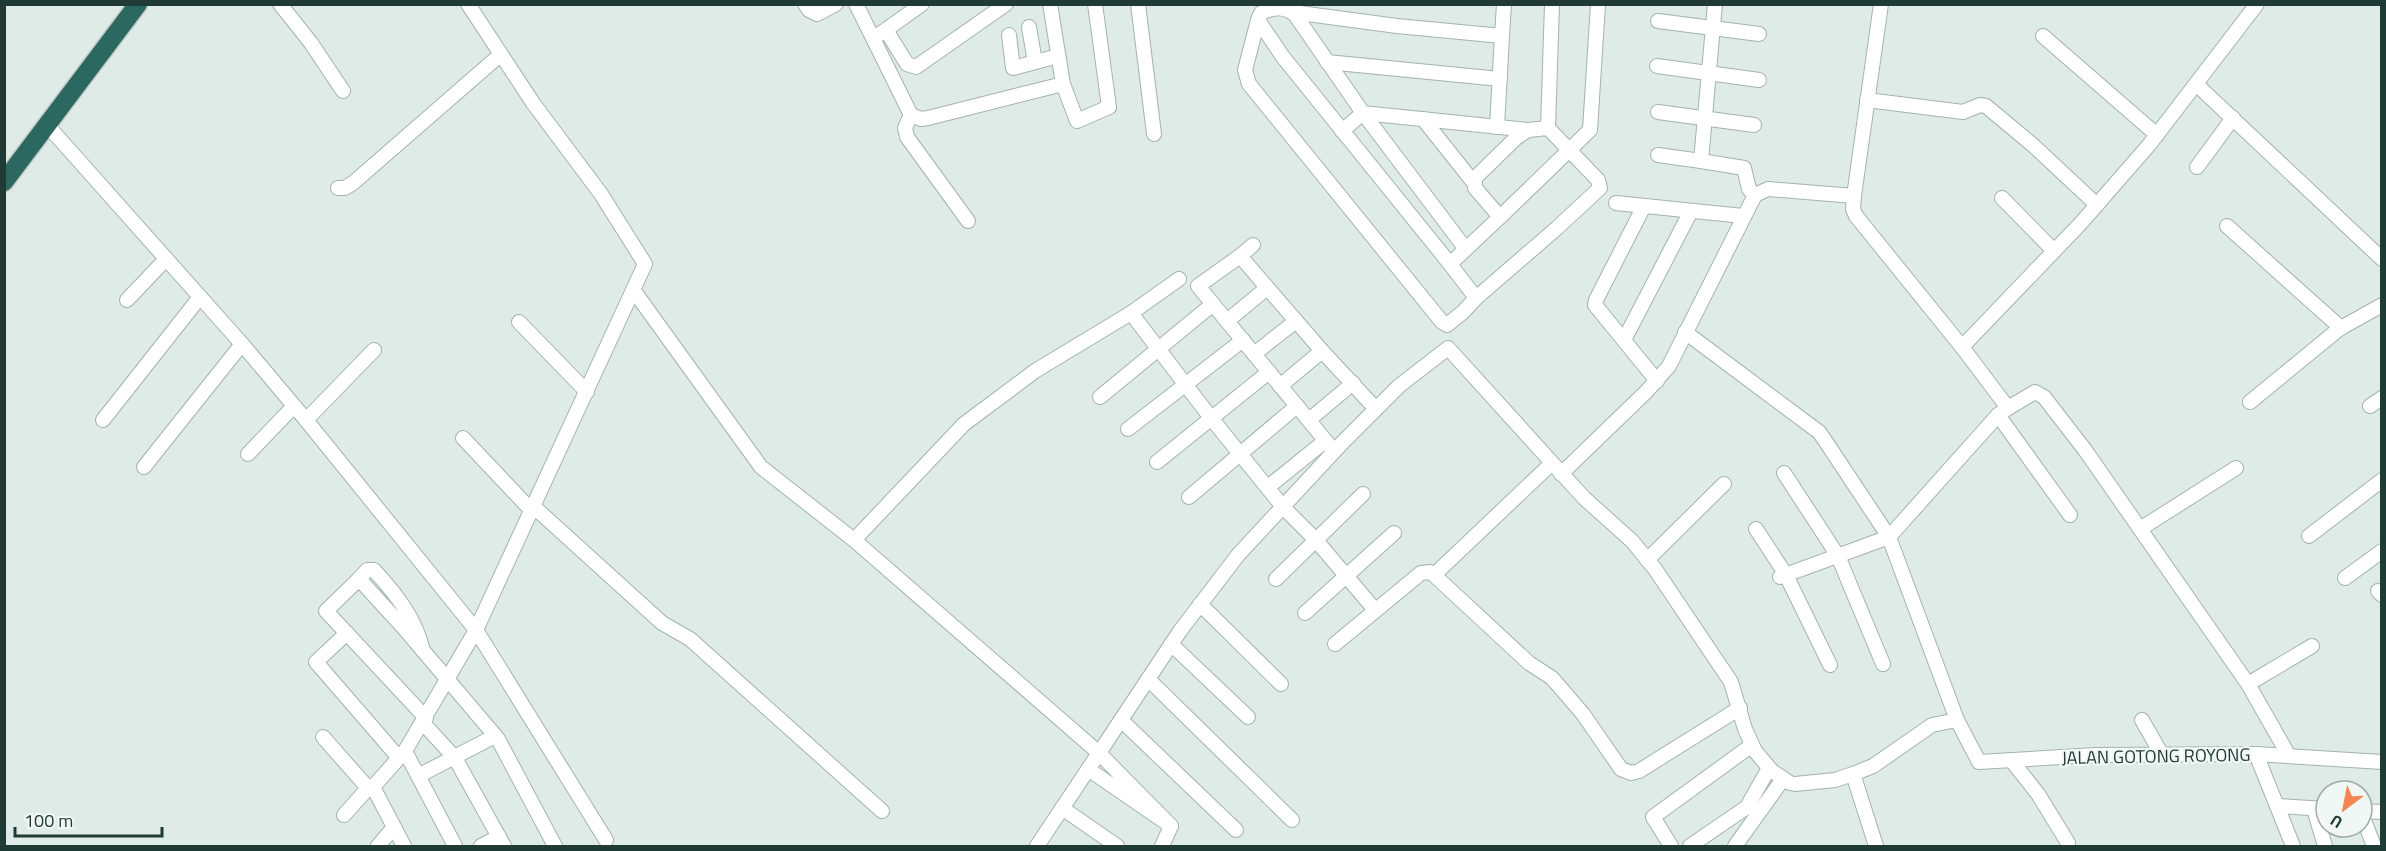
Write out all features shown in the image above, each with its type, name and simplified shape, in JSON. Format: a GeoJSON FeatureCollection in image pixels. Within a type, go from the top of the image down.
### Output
{"type":"FeatureCollection","features":[{"type":"Feature","properties":{"kind":"highway"},"geometry":{"type":"LineString","coordinates":[[5,179],[48,126],[138,4]]}},
{"type":"Feature","properties":{"kind":"street"},"geometry":{"type":"LineString","coordinates":[[280,4],[343,91]]}},
{"type":"Feature","properties":{"kind":"street"},"geometry":{"type":"LineString","coordinates":[[344,815],[402,755],[448,681],[476,630],[645,264],[642,256],[500,55],[468,4]]}},
{"type":"Feature","properties":{"kind":"street"},"geometry":{"type":"LineString","coordinates":[[805,4],[809,10],[817,14],[836,4]]}},
{"type":"Feature","properties":{"kind":"street"},"geometry":{"type":"LineString","coordinates":[[856,4],[911,115],[921,119],[1063,84]]}},
{"type":"Feature","properties":{"kind":"street"},"geometry":{"type":"LineString","coordinates":[[874,38],[922,4]]}},
{"type":"Feature","properties":{"kind":"street"},"geometry":{"type":"LineString","coordinates":[[886,30],[907,64],[916,67],[1006,4]]}},
{"type":"Feature","properties":{"kind":"street"},"geometry":{"type":"LineString","coordinates":[[1095,4],[1109,107]]}},
{"type":"Feature","properties":{"kind":"street"},"geometry":{"type":"LineString","coordinates":[[1138,4],[1154,134]]}},
{"type":"Feature","properties":{"kind":"street"},"geometry":{"type":"LineString","coordinates":[[1497,127],[1504,4]]}},
{"type":"Feature","properties":{"kind":"street"},"geometry":{"type":"LineString","coordinates":[[1502,36],[1397,26],[1270,9],[1261,13],[1258,20],[1245,70],[1249,84],[1445,325],[1451,323],[1600,188],[1598,180],[1548,128],[1552,4]]}},
{"type":"Feature","properties":{"kind":"street"},"geometry":{"type":"LineString","coordinates":[[1450,264],[1587,134],[1591,126],[1598,4]]}},
{"type":"Feature","properties":{"kind":"street"},"geometry":{"type":"LineString","coordinates":[[1701,161],[1715,4]]}},
{"type":"Feature","properties":{"kind":"street"},"geometry":{"type":"LineString","coordinates":[[1881,4],[1853,209],[1856,216],[1962,347],[2070,515]]}},
{"type":"Feature","properties":{"kind":"street"},"geometry":{"type":"LineString","coordinates":[[1962,347],[2097,205],[2157,135],[2257,4]]}},
{"type":"Feature","properties":{"kind":"street"},"geometry":{"type":"LineString","coordinates":[[1049,8],[1063,84],[1077,121],[1109,107],[1123,105]]}},
{"type":"Feature","properties":{"kind":"street"},"geometry":{"type":"LineString","coordinates":[[1292,12],[1363,113],[1465,248]]}},
{"type":"Feature","properties":{"kind":"street"},"geometry":{"type":"LineString","coordinates":[[1258,20],[1283,57],[1476,298]]}},
{"type":"Feature","properties":{"kind":"street"},"geometry":{"type":"LineString","coordinates":[[1658,21],[1759,34]]}},
{"type":"Feature","properties":{"kind":"street"},"geometry":{"type":"LineString","coordinates":[[1029,27],[1035,62]]}},
{"type":"Feature","properties":{"kind":"street"},"geometry":{"type":"LineString","coordinates":[[1009,34],[1013,68],[1058,56]]}},
{"type":"Feature","properties":{"kind":"street"},"geometry":{"type":"LineString","coordinates":[[2043,36],[2157,135]]}},
{"type":"Feature","properties":{"kind":"street"},"geometry":{"type":"LineString","coordinates":[[338,188],[345,188],[353,183],[500,55]]}},
{"type":"Feature","properties":{"kind":"street"},"geometry":{"type":"LineString","coordinates":[[1327,62],[1500,79]]}},
{"type":"Feature","properties":{"kind":"street"},"geometry":{"type":"LineString","coordinates":[[1657,66],[1759,80]]}},
{"type":"Feature","properties":{"kind":"street"},"geometry":{"type":"LineString","coordinates":[[2196,84],[2382,259]]}},
{"type":"Feature","properties":{"kind":"street"},"geometry":{"type":"LineString","coordinates":[[1867,100],[1964,111],[1980,105],[1986,106],[2035,147],[2097,205]]}},
{"type":"Feature","properties":{"kind":"street"},"geometry":{"type":"LineString","coordinates":[[1658,112],[1754,125]]}},
{"type":"Feature","properties":{"kind":"street"},"geometry":{"type":"LineString","coordinates":[[1342,131],[1363,113],[1528,130],[1548,128]]}},
{"type":"Feature","properties":{"kind":"street"},"geometry":{"type":"LineString","coordinates":[[911,115],[905,128],[907,137],[968,221]]}},
{"type":"Feature","properties":{"kind":"street"},"geometry":{"type":"LineString","coordinates":[[2197,167],[2233,118]]}},
{"type":"Feature","properties":{"kind":"street"},"geometry":{"type":"LineString","coordinates":[[1423,119],[1500,217]]}},
{"type":"Feature","properties":{"kind":"street"},"geometry":{"type":"LineString","coordinates":[[48,126],[242,344],[476,630],[606,840]]}},
{"type":"Feature","properties":{"kind":"street"},"geometry":{"type":"LineString","coordinates":[[1474,183],[1478,174],[1528,130]]}},
{"type":"Feature","properties":{"kind":"street"},"geometry":{"type":"LineString","coordinates":[[1658,155],[1744,168],[1748,185],[1755,195]]}},
{"type":"Feature","properties":{"kind":"street"},"geometry":{"type":"LineString","coordinates":[[1434,574],[1657,381],[1669,366],[1755,195],[1768,189],[1854,196]]}},
{"type":"Feature","properties":{"kind":"street"},"geometry":{"type":"LineString","coordinates":[[2002,198],[2054,251]]}},
{"type":"Feature","properties":{"kind":"street"},"geometry":{"type":"LineString","coordinates":[[1616,203],[1743,216]]}},
{"type":"Feature","properties":{"kind":"street"},"geometry":{"type":"LineString","coordinates":[[1644,206],[1596,300],[1596,308],[1657,381]]}},
{"type":"Feature","properties":{"kind":"street"},"geometry":{"type":"LineString","coordinates":[[1624,340],[1691,211]]}},
{"type":"Feature","properties":{"kind":"street"},"geometry":{"type":"LineString","coordinates":[[2227,226],[2341,328]]}},
{"type":"Feature","properties":{"kind":"street"},"geometry":{"type":"LineString","coordinates":[[1252,245],[1198,286],[1330,446]]}},
{"type":"Feature","properties":{"kind":"street"},"geometry":{"type":"LineString","coordinates":[[1240,256],[1322,351],[1376,409]]}},
{"type":"Feature","properties":{"kind":"street"},"geometry":{"type":"LineString","coordinates":[[127,300],[166,259]]}},
{"type":"Feature","properties":{"kind":"street"},"geometry":{"type":"LineString","coordinates":[[854,540],[964,423],[1035,371],[1131,313],[1179,279]]}},
{"type":"Feature","properties":{"kind":"street"},"geometry":{"type":"LineString","coordinates":[[1227,321],[1267,288]]}},
{"type":"Feature","properties":{"kind":"street"},"geometry":{"type":"LineString","coordinates":[[634,291],[761,467],[854,540],[1099,753],[1171,826]]}},
{"type":"Feature","properties":{"kind":"street"},"geometry":{"type":"LineString","coordinates":[[103,420],[200,297]]}},
{"type":"Feature","properties":{"kind":"street"},"geometry":{"type":"LineString","coordinates":[[1100,397],[1213,304]]}},
{"type":"Feature","properties":{"kind":"street"},"geometry":{"type":"LineString","coordinates":[[2250,402],[2341,328],[2382,305]]}},
{"type":"Feature","properties":{"kind":"street"},"geometry":{"type":"LineString","coordinates":[[1131,313],[1283,507],[1315,539],[1375,610]]}},
{"type":"Feature","properties":{"kind":"street"},"geometry":{"type":"LineString","coordinates":[[1254,354],[1296,321]]}},
{"type":"Feature","properties":{"kind":"street"},"geometry":{"type":"LineString","coordinates":[[519,322],[587,392]]}},
{"type":"Feature","properties":{"kind":"street"},"geometry":{"type":"LineString","coordinates":[[1268,487],[1330,446],[1376,409],[1399,386],[1448,348],[1584,498],[1632,541],[1647,560],[1706,642],[1731,682],[1752,745],[1769,768],[1784,779],[1790,783],[1806,784],[1835,780],[1853,774],[1873,766],[1932,725],[1957,720],[1888,537],[1819,432],[1685,332]]}},
{"type":"Feature","properties":{"kind":"street"},"geometry":{"type":"LineString","coordinates":[[1128,429],[1243,340]]}},
{"type":"Feature","properties":{"kind":"street"},"geometry":{"type":"LineString","coordinates":[[144,468],[242,344]]}},
{"type":"Feature","properties":{"kind":"street"},"geometry":{"type":"LineString","coordinates":[[306,420],[374,350]]}},
{"type":"Feature","properties":{"kind":"street"},"geometry":{"type":"LineString","coordinates":[[1280,386],[1322,351]]}},
{"type":"Feature","properties":{"kind":"street"},"geometry":{"type":"LineString","coordinates":[[1157,462],[1269,372]]}},
{"type":"Feature","properties":{"kind":"street"},"geometry":{"type":"LineString","coordinates":[[1309,420],[1353,383]]}},
{"type":"Feature","properties":{"kind":"street"},"geometry":{"type":"LineString","coordinates":[[1783,576],[1888,537],[2003,412],[2035,392],[2044,397],[2085,450],[2247,684],[2289,756]]}},
{"type":"Feature","properties":{"kind":"street"},"geometry":{"type":"LineString","coordinates":[[248,454],[294,406]]}},
{"type":"Feature","properties":{"kind":"street"},"geometry":{"type":"LineString","coordinates":[[1189,496],[1297,406]]}},
{"type":"Feature","properties":{"kind":"street"},"geometry":{"type":"LineString","coordinates":[[463,438],[532,508],[662,623],[690,639],[882,811]]}},
{"type":"Feature","properties":{"kind":"street"},"geometry":{"type":"LineString","coordinates":[[1036,846],[1200,604],[1238,555],[1283,507],[1330,446]]}},
{"type":"Feature","properties":{"kind":"street"},"geometry":{"type":"LineString","coordinates":[[2140,529],[2236,468]]}},
{"type":"Feature","properties":{"kind":"street"},"geometry":{"type":"LineString","coordinates":[[1784,473],[1838,556],[1883,664]]}},
{"type":"Feature","properties":{"kind":"street"},"geometry":{"type":"LineString","coordinates":[[2309,536],[2382,480]]}},
{"type":"Feature","properties":{"kind":"street"},"geometry":{"type":"LineString","coordinates":[[1647,560],[1724,484]]}},
{"type":"Feature","properties":{"kind":"street"},"geometry":{"type":"LineString","coordinates":[[1276,579],[1364,494]]}},
{"type":"Feature","properties":{"kind":"street"},"geometry":{"type":"LineString","coordinates":[[1756,530],[1830,665]]}},
{"type":"Feature","properties":{"kind":"street"},"geometry":{"type":"LineString","coordinates":[[1305,613],[1394,533]]}},
{"type":"Feature","properties":{"kind":"street"},"geometry":{"type":"LineString","coordinates":[[2345,578],[2382,550]]}},
{"type":"Feature","properties":{"kind":"street"},"geometry":{"type":"LineString","coordinates":[[481,846],[501,842],[455,758],[326,611],[370,569],[397,595],[420,636],[423,651],[495,736],[555,846]]}},
{"type":"Feature","properties":{"kind":"street"},"geometry":{"type":"LineString","coordinates":[[1335,644],[1421,573],[1430,572],[1529,663],[1552,678],[1583,714],[1621,769],[1632,773],[1639,771],[1740,708]]}},
{"type":"Feature","properties":{"kind":"street"},"geometry":{"type":"LineString","coordinates":[[1200,604],[1281,684]]}},
{"type":"Feature","properties":{"kind":"street"},"geometry":{"type":"LineString","coordinates":[[347,633],[316,662],[402,755],[418,776],[455,846]]}},
{"type":"Feature","properties":{"kind":"street"},"geometry":{"type":"LineString","coordinates":[[1171,644],[1248,717]]}},
{"type":"Feature","properties":{"kind":"street"},"geometry":{"type":"LineString","coordinates":[[2247,684],[2312,646]]}},
{"type":"Feature","properties":{"kind":"street"},"geometry":{"type":"LineString","coordinates":[[1148,680],[1292,820]]}},
{"type":"Feature","properties":{"kind":"street"},"geometry":{"type":"LineString","coordinates":[[1121,720],[1236,830]]}},
{"type":"Feature","properties":{"kind":"street","name":"JALAN GOTONG ROYONG"},"geometry":{"type":"LineString","coordinates":[[1957,720],[1979,762],[2095,755],[2162,754],[2256,754],[2382,762]]}},
{"type":"Feature","properties":{"kind":"street"},"geometry":{"type":"LineString","coordinates":[[2142,720],[2162,754]]}},
{"type":"Feature","properties":{"kind":"street"},"geometry":{"type":"LineString","coordinates":[[418,776],[495,736]]}},
{"type":"Feature","properties":{"kind":"street"},"geometry":{"type":"LineString","coordinates":[[323,738],[371,788],[404,846]]}},
{"type":"Feature","properties":{"kind":"street"},"geometry":{"type":"LineString","coordinates":[[1671,846],[1653,818],[1752,745]]}},
{"type":"Feature","properties":{"kind":"street"},"geometry":{"type":"LineString","coordinates":[[2256,754],[2293,846]]}},
{"type":"Feature","properties":{"kind":"street"},"geometry":{"type":"LineString","coordinates":[[2011,760],[2038,794],[2068,843]]}},
{"type":"Feature","properties":{"kind":"street"},"geometry":{"type":"LineString","coordinates":[[1690,846],[1747,807],[1769,768]]}},
{"type":"Feature","properties":{"kind":"street"},"geometry":{"type":"LineString","coordinates":[[1088,769],[1171,826]]}},
{"type":"Feature","properties":{"kind":"street"},"geometry":{"type":"LineString","coordinates":[[1853,774],[1876,846]]}},
{"type":"Feature","properties":{"kind":"street"},"geometry":{"type":"LineString","coordinates":[[1735,846],[1784,779]]}},
{"type":"Feature","properties":{"kind":"street"},"geometry":{"type":"LineString","coordinates":[[2278,807],[2314,809]]}},
{"type":"Feature","properties":{"kind":"street"},"geometry":{"type":"LineString","coordinates":[[1062,808],[1117,846]]}},
{"type":"Feature","properties":{"kind":"street"},"geometry":{"type":"LineString","coordinates":[[1162,846],[1171,826]]}},
{"type":"Feature","properties":{"kind":"street"},"geometry":{"type":"LineString","coordinates":[[382,845],[394,827]]}}]}
